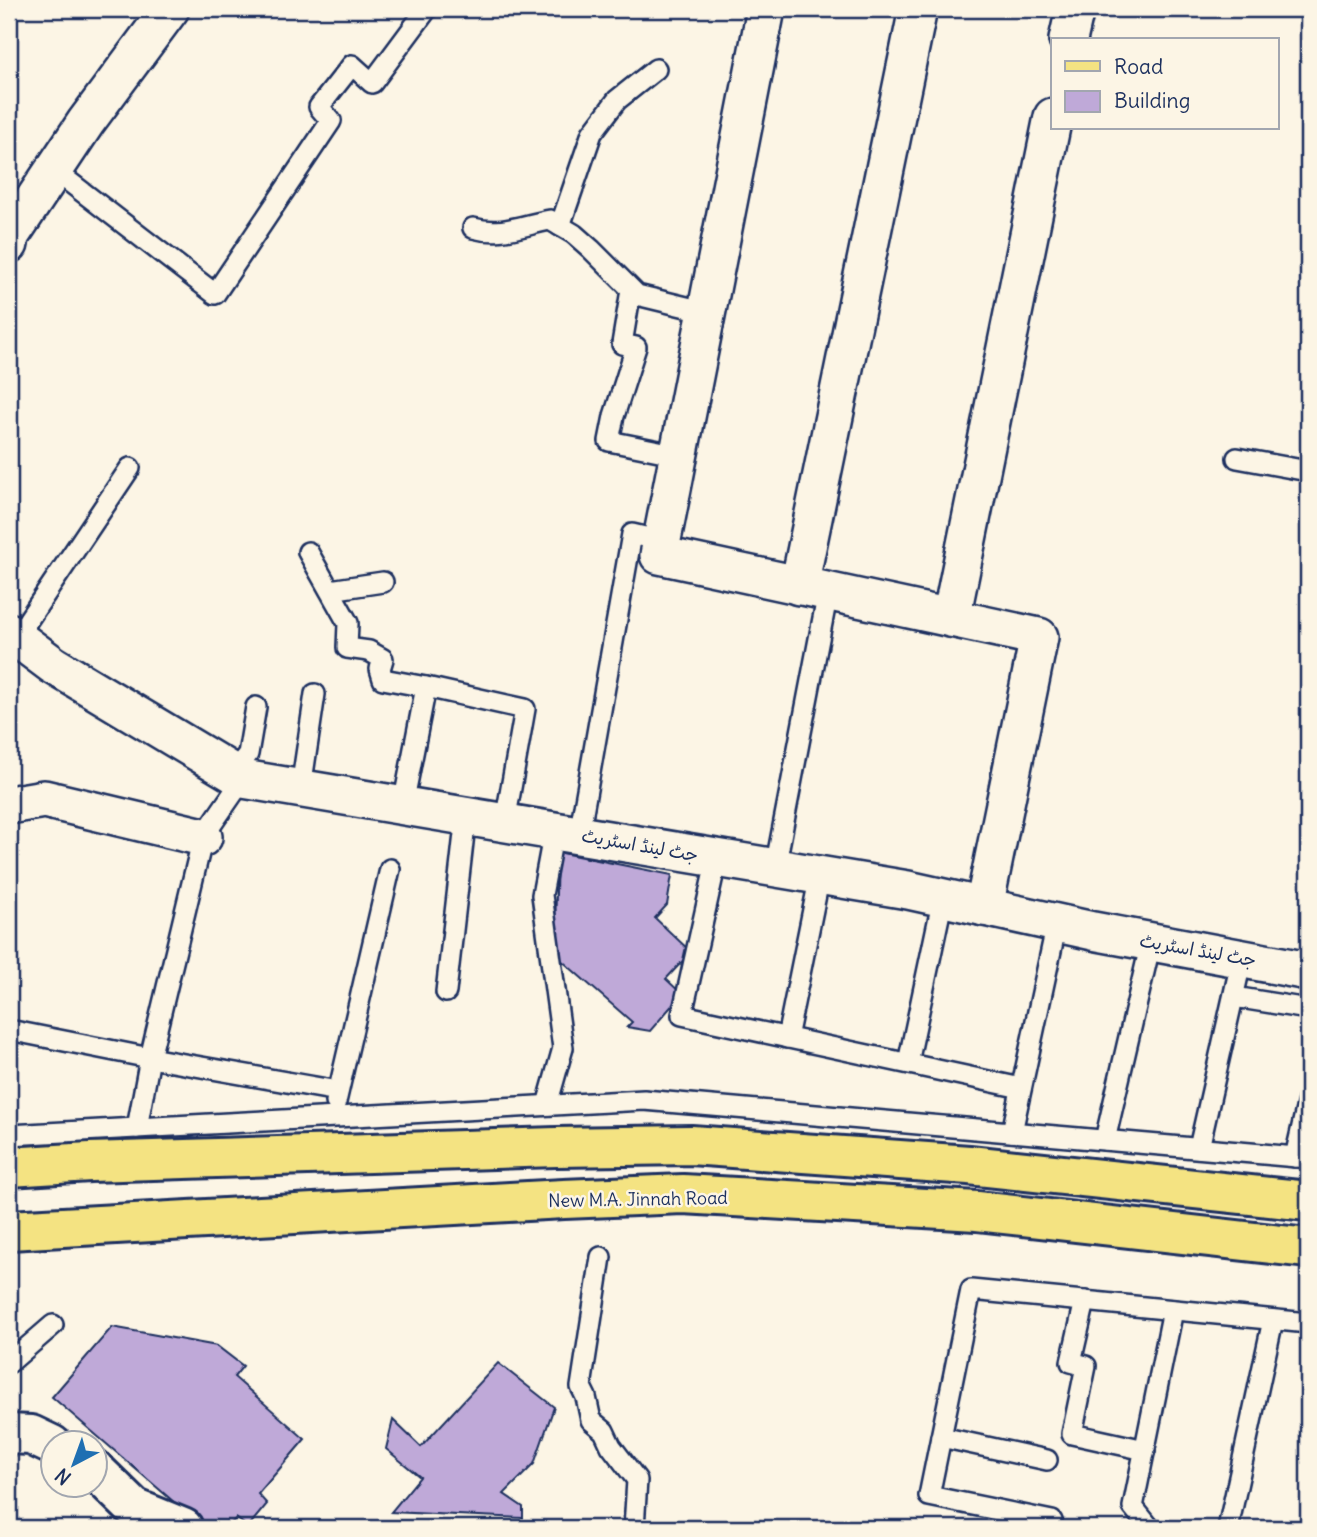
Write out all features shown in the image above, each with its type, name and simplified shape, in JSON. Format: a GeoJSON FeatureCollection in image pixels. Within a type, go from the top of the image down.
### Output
{"type":"FeatureCollection","features":[{"type":"Feature","properties":{"kind":"main road"},"geometry":{"type":"LineString","coordinates":[[9,1167],[104,1161],[691,1145],[969,1165],[1308,1201]]}},
{"type":"Feature","properties":{"kind":"main road","name":"New M.A. Jinnah Road"},"geometry":{"type":"LineString","coordinates":[[9,1230],[168,1219],[683,1194],[977,1211],[1308,1248]]}},
{"type":"Feature","properties":{"kind":"street"},"geometry":{"type":"LineString","coordinates":[[9,244],[10,236],[86,122],[170,9]]}},
{"type":"Feature","properties":{"kind":"street"},"geometry":{"type":"LineString","coordinates":[[766,9],[659,555],[1039,637],[984,907]]}},
{"type":"Feature","properties":{"kind":"street"},"geometry":{"type":"LineString","coordinates":[[814,589],[918,9]]}},
{"type":"Feature","properties":{"kind":"street"},"geometry":{"type":"LineString","coordinates":[[1068,38],[1075,9]]}},
{"type":"Feature","properties":{"kind":"street"},"geometry":{"type":"LineString","coordinates":[[951,618],[1051,127]]}},
{"type":"Feature","properties":{"kind":"street","name":"جٹ لینڈ اسٹریٹ"},"geometry":{"type":"LineString","coordinates":[[12,635],[52,665],[238,776],[820,875],[1308,971]]}},
{"type":"Feature","properties":{"kind":"street"},"geometry":{"type":"LineString","coordinates":[[9,805],[44,799],[203,837]]}},
{"type":"Feature","properties":{"kind":"street"},"geometry":{"type":"LineString","coordinates":[[9,1434],[31,1435],[38,1439]]}},
{"type":"Feature","properties":{"kind":"street"},"geometry":{"type":"LineString","coordinates":[[108,1482],[134,1507],[183,1528]]}},
{"type":"Feature","properties":{"kind":"lane"},"geometry":{"type":"LineString","coordinates":[[54,170],[215,294],[331,121],[319,107],[352,65],[372,83],[427,9]]}},
{"type":"Feature","properties":{"kind":"lane"},"geometry":{"type":"LineString","coordinates":[[560,226],[592,133],[617,100],[656,69]]}},
{"type":"Feature","properties":{"kind":"lane"},"geometry":{"type":"LineString","coordinates":[[473,228],[487,232],[508,232],[550,220],[592,248],[637,295],[707,312]]}},
{"type":"Feature","properties":{"kind":"lane"},"geometry":{"type":"LineString","coordinates":[[631,290],[622,345],[636,347],[609,441],[679,455]]}},
{"type":"Feature","properties":{"kind":"lane"},"geometry":{"type":"LineString","coordinates":[[1237,458],[1308,471]]}},
{"type":"Feature","properties":{"kind":"lane"},"geometry":{"type":"LineString","coordinates":[[12,635],[130,468]]}},
{"type":"Feature","properties":{"kind":"lane"},"geometry":{"type":"LineString","coordinates":[[547,1105],[563,1048],[542,895],[566,833],[632,534],[662,541]]}},
{"type":"Feature","properties":{"kind":"lane"},"geometry":{"type":"LineString","coordinates":[[309,552],[348,623],[347,648],[369,651],[383,659],[380,669],[383,679],[525,709],[505,822]]}},
{"type":"Feature","properties":{"kind":"lane"},"geometry":{"type":"LineString","coordinates":[[330,590],[383,583]]}},
{"type":"Feature","properties":{"kind":"lane"},"geometry":{"type":"LineString","coordinates":[[775,868],[814,589]]}},
{"type":"Feature","properties":{"kind":"lane"},"geometry":{"type":"LineString","coordinates":[[403,805],[426,687]]}},
{"type":"Feature","properties":{"kind":"lane"},"geometry":{"type":"LineString","coordinates":[[301,788],[315,694]]}},
{"type":"Feature","properties":{"kind":"lane"},"geometry":{"type":"LineString","coordinates":[[138,1128],[150,1058],[203,837],[248,754],[256,707]]}},
{"type":"Feature","properties":{"kind":"lane"},"geometry":{"type":"LineString","coordinates":[[446,992],[466,816]]}},
{"type":"Feature","properties":{"kind":"lane"},"geometry":{"type":"LineString","coordinates":[[717,858],[682,1016],[1021,1088]]}},
{"type":"Feature","properties":{"kind":"lane"},"geometry":{"type":"LineString","coordinates":[[334,1117],[390,869]]}},
{"type":"Feature","properties":{"kind":"lane"},"geometry":{"type":"LineString","coordinates":[[787,1038],[820,875]]}},
{"type":"Feature","properties":{"kind":"lane"},"geometry":{"type":"LineString","coordinates":[[908,1063],[943,898]]}},
{"type":"Feature","properties":{"kind":"lane"},"geometry":{"type":"LineString","coordinates":[[1012,1132],[1057,923]]}},
{"type":"Feature","properties":{"kind":"lane"},"geometry":{"type":"LineString","coordinates":[[1105,1140],[1151,942]]}},
{"type":"Feature","properties":{"kind":"lane"},"geometry":{"type":"LineString","coordinates":[[1199,1148],[1242,958]]}},
{"type":"Feature","properties":{"kind":"lane"},"geometry":{"type":"LineString","coordinates":[[1234,997],[1308,1009]]}},
{"type":"Feature","properties":{"kind":"lane"},"geometry":{"type":"LineString","coordinates":[[9,1030],[338,1091]]}},
{"type":"Feature","properties":{"kind":"lane"},"geometry":{"type":"LineString","coordinates":[[9,1135],[644,1100],[1302,1157],[1308,1100]]}},
{"type":"Feature","properties":{"kind":"lane"},"geometry":{"type":"LineString","coordinates":[[601,1257],[580,1387],[586,1397],[591,1420],[604,1431],[611,1446],[637,1480],[634,1528]]}},
{"type":"Feature","properties":{"kind":"lane"},"geometry":{"type":"LineString","coordinates":[[1050,1528],[1052,1521],[929,1496],[971,1290],[1308,1324]]}},
{"type":"Feature","properties":{"kind":"lane"},"geometry":{"type":"LineString","coordinates":[[1085,1301],[1071,1362],[1086,1366],[1072,1434],[1145,1450]]}},
{"type":"Feature","properties":{"kind":"lane"},"geometry":{"type":"LineString","coordinates":[[1150,1528],[1133,1507],[1173,1310]]}},
{"type":"Feature","properties":{"kind":"lane"},"geometry":{"type":"LineString","coordinates":[[1228,1528],[1273,1320]]}},
{"type":"Feature","properties":{"kind":"lane"},"geometry":{"type":"LineString","coordinates":[[9,1363],[53,1325]]}},
{"type":"Feature","properties":{"kind":"lane"},"geometry":{"type":"LineString","coordinates":[[941,1437],[1047,1460]]}},
{"type":"Feature","properties":{"kind":"building"},"geometry":{"type":"Polygon","coordinates":[[[557,852],[672,875],[667,905],[655,918],[691,952],[666,979],[682,994],[650,1031],[627,1027],[632,1022],[560,959],[555,934],[557,852]]]}},
{"type":"Feature","properties":{"kind":"building"},"geometry":{"type":"Polygon","coordinates":[[[112,1327],[217,1346],[243,1366],[234,1377],[305,1439],[258,1494],[267,1504],[248,1527],[236,1518],[227,1528],[203,1527],[108,1445],[108,1428],[88,1428],[52,1397],[112,1327]]]}},
{"type":"Feature","properties":{"kind":"building"},"geometry":{"type":"Polygon","coordinates":[[[498,1363],[554,1407],[534,1464],[504,1494],[523,1507],[523,1518],[391,1512],[420,1477],[386,1449],[393,1420],[421,1447],[498,1363]]]}}]}
